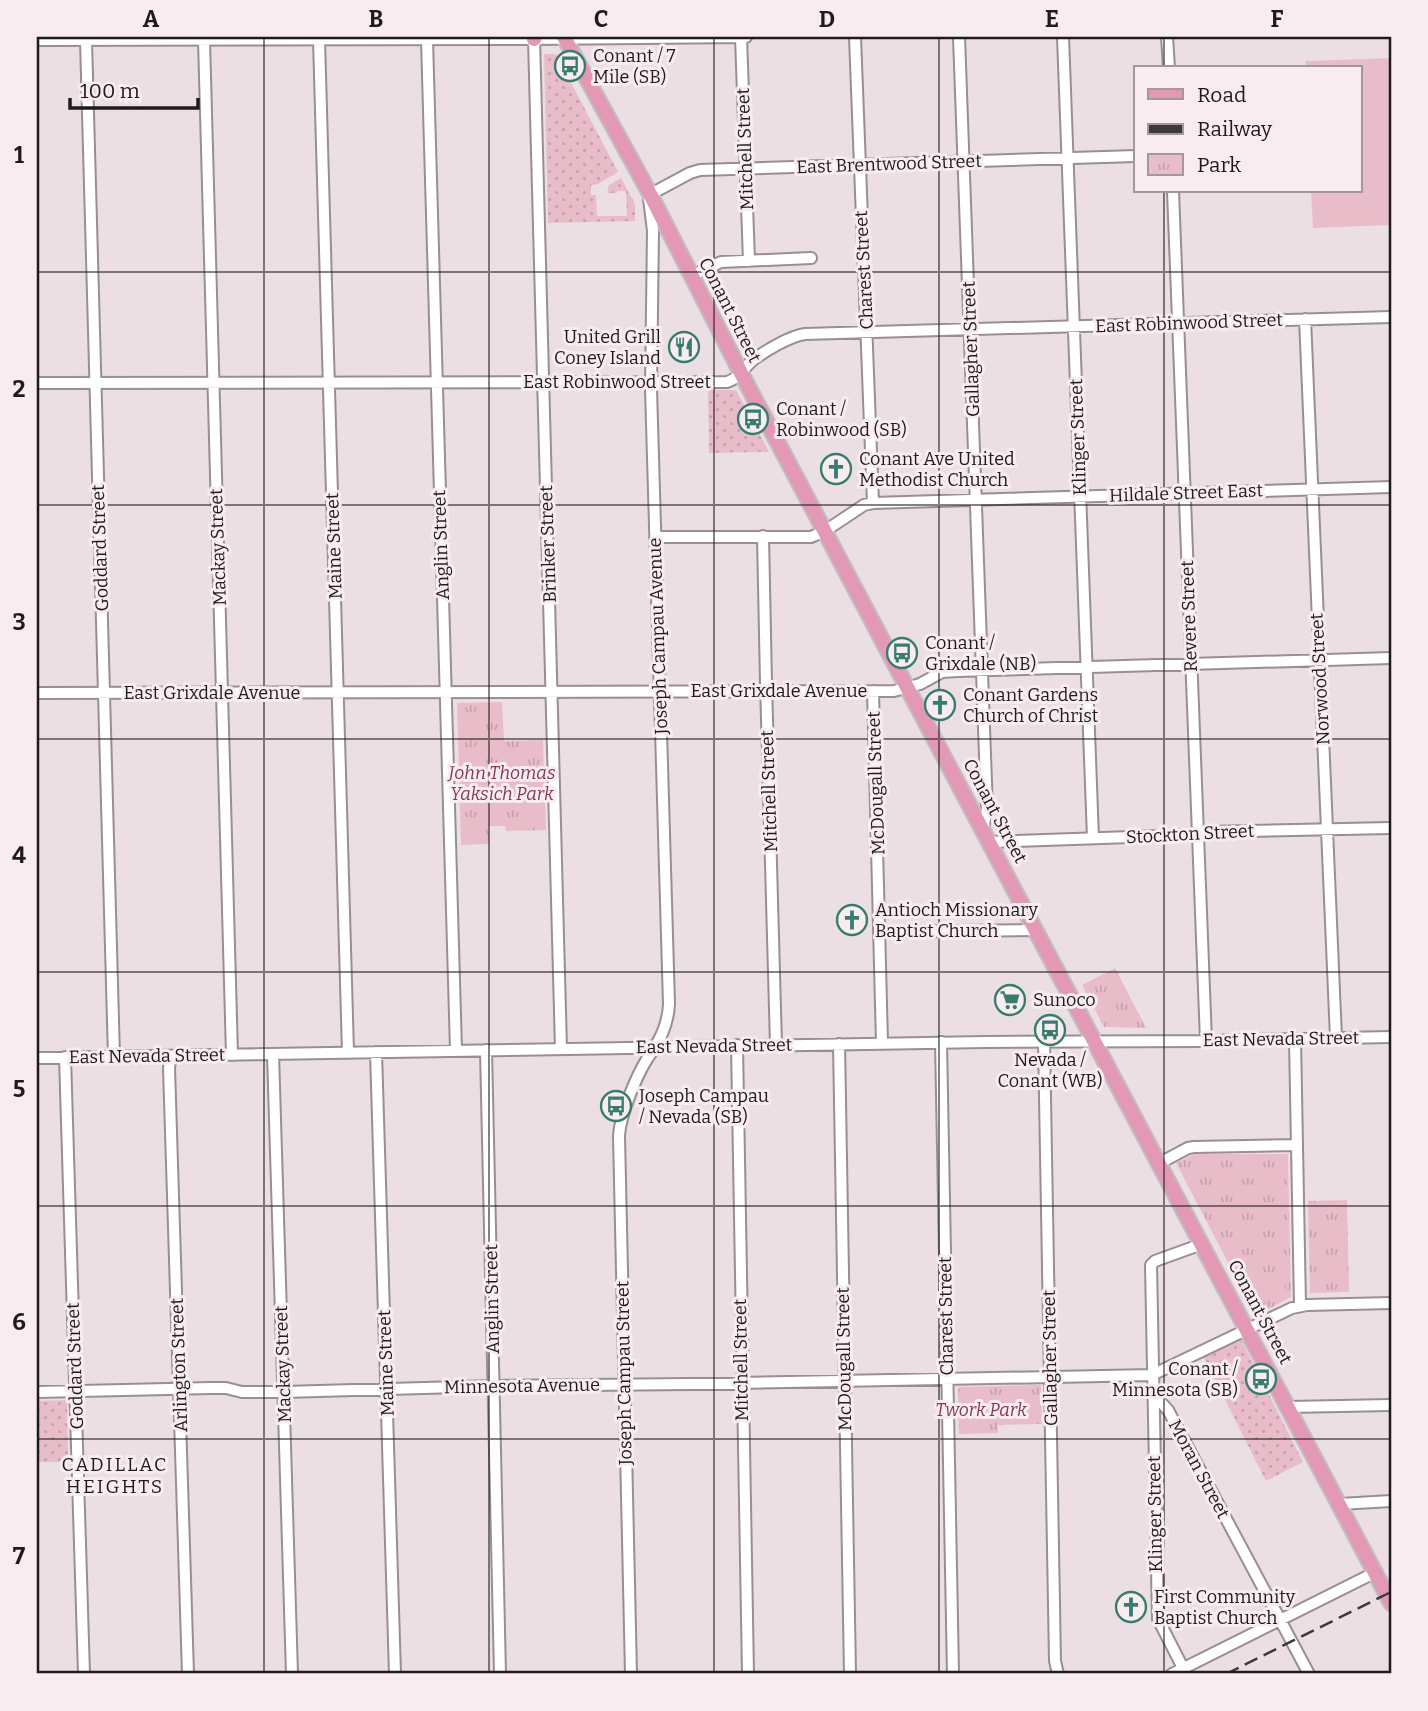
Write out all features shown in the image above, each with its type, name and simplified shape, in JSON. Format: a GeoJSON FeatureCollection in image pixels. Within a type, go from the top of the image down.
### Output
{"type":"FeatureCollection","features":[{"type":"Feature","properties":{"kind":"main road","name":"Conant Street"},"geometry":{"type":"LineString","coordinates":[[565,37],[1391,1603]]}},
{"type":"Feature","properties":{"kind":"street"},"geometry":{"type":"LineString","coordinates":[[37,40],[743,37]]}},
{"type":"Feature","properties":{"kind":"street","name":"Mitchell Street"},"geometry":{"type":"LineString","coordinates":[[743,37],[749,261]]}},
{"type":"Feature","properties":{"kind":"street","name":"Charest Street"},"geometry":{"type":"LineString","coordinates":[[855,37],[873,503]]}},
{"type":"Feature","properties":{"kind":"street","name":"Gallagher Street"},"geometry":{"type":"LineString","coordinates":[[959,37],[983,670],[986,835]]}},
{"type":"Feature","properties":{"kind":"street","name":"Klinger Street"},"geometry":{"type":"LineString","coordinates":[[1063,37],[1094,838]]}},
{"type":"Feature","properties":{"kind":"street"},"geometry":{"type":"LineString","coordinates":[[1167,37],[1169,66]]}},
{"type":"Feature","properties":{"kind":"street","name":"Brinker Street"},"geometry":{"type":"LineString","coordinates":[[534,38],[561,1049]]}},
{"type":"Feature","properties":{"kind":"street","name":"Goddard Street"},"geometry":{"type":"LineString","coordinates":[[86,40],[114,1057]]}},
{"type":"Feature","properties":{"kind":"street","name":"Mackay Street"},"geometry":{"type":"LineString","coordinates":[[204,40],[232,1055]]}},
{"type":"Feature","properties":{"kind":"street","name":"Maine Street"},"geometry":{"type":"LineString","coordinates":[[320,40],[348,1052]]}},
{"type":"Feature","properties":{"kind":"street","name":"Anglin Street"},"geometry":{"type":"LineString","coordinates":[[427,40],[456,1050]]}},
{"type":"Feature","properties":{"kind":"street","name":"East Brentwood Street"},"geometry":{"type":"LineString","coordinates":[[649,193],[695,171],[1134,156]]}},
{"type":"Feature","properties":{"kind":"street","name":"Revere Street"},"geometry":{"type":"LineString","coordinates":[[1173,192],[1206,1041]]}},
{"type":"Feature","properties":{"kind":"street","name":"Joseph Campau Avenue"},"geometry":{"type":"LineString","coordinates":[[639,1075],[656,1047],[668,1017],[669,1004],[651,382],[653,231],[649,193]]}},
{"type":"Feature","properties":{"kind":"street"},"geometry":{"type":"LineString","coordinates":[[691,276],[721,262],[811,258]]}},
{"type":"Feature","properties":{"kind":"street","name":"East Robinwood Street"},"geometry":{"type":"LineString","coordinates":[[37,383],[727,382],[733,380],[753,360],[798,335],[1391,317]]}},
{"type":"Feature","properties":{"kind":"street","name":"Norwood Street"},"geometry":{"type":"LineString","coordinates":[[1305,320],[1336,1038]]}},
{"type":"Feature","properties":{"kind":"street","name":"Hildale Street East"},"geometry":{"type":"LineString","coordinates":[[655,537],[811,537],[864,505],[873,503],[1391,488]]}},
{"type":"Feature","properties":{"kind":"street","name":"Mitchell Street"},"geometry":{"type":"LineString","coordinates":[[762,536],[776,1045]]}},
{"type":"Feature","properties":{"kind":"street","name":"East Grixdale Avenue"},"geometry":{"type":"LineString","coordinates":[[37,693],[894,691],[920,684],[942,672],[1391,658]]}},
{"type":"Feature","properties":{"kind":"street","name":"McDougall Street"},"geometry":{"type":"LineString","coordinates":[[873,691],[883,1044]]}},
{"type":"Feature","properties":{"kind":"street","name":"Stockton Street"},"geometry":{"type":"LineString","coordinates":[[986,835],[1051,839],[1391,828]]}},
{"type":"Feature","properties":{"kind":"street"},"geometry":{"type":"LineString","coordinates":[[880,932],[1036,930]]}},
{"type":"Feature","properties":{"kind":"street","name":"East Nevada Street"},"geometry":{"type":"LineString","coordinates":[[37,1058],[737,1045],[1391,1037]]}},
{"type":"Feature","properties":{"kind":"street"},"geometry":{"type":"LineString","coordinates":[[1295,1039],[1300,1306]]}},
{"type":"Feature","properties":{"kind":"street","name":"Gallagher Street"},"geometry":{"type":"LineString","coordinates":[[1044,1041],[1055,1661],[1058,1674]]}},
{"type":"Feature","properties":{"kind":"street","name":"Charest Street"},"geometry":{"type":"LineString","coordinates":[[941,1042],[953,1674]]}},
{"type":"Feature","properties":{"kind":"street","name":"McDougall Street"},"geometry":{"type":"LineString","coordinates":[[839,1044],[850,1674]]}},
{"type":"Feature","properties":{"kind":"street","name":"Mitchell Street"},"geometry":{"type":"LineString","coordinates":[[737,1045],[747,1674]]}},
{"type":"Feature","properties":{"kind":"street","name":"Anglin Street"},"geometry":{"type":"LineString","coordinates":[[486,1050],[500,1674]]}},
{"type":"Feature","properties":{"kind":"street","name":"Maine Street"},"geometry":{"type":"LineString","coordinates":[[376,1052],[395,1674]]}},
{"type":"Feature","properties":{"kind":"street","name":"Mackay Street"},"geometry":{"type":"LineString","coordinates":[[273,1054],[292,1674]]}},
{"type":"Feature","properties":{"kind":"street","name":"Arlington Street"},"geometry":{"type":"LineString","coordinates":[[171,1056],[169,1068],[188,1674]]}},
{"type":"Feature","properties":{"kind":"street","name":"Goddard Street"},"geometry":{"type":"LineString","coordinates":[[65,1057],[84,1674]]}},
{"type":"Feature","properties":{"kind":"street","name":"Joseph Campau Street"},"geometry":{"type":"LineString","coordinates":[[631,1674],[619,1131],[639,1075]]}},
{"type":"Feature","properties":{"kind":"street"},"geometry":{"type":"LineString","coordinates":[[1160,1163],[1194,1147],[1297,1145]]}},
{"type":"Feature","properties":{"kind":"street"},"geometry":{"type":"LineString","coordinates":[[1153,1394],[1151,1265],[1155,1261],[1202,1244]]}},
{"type":"Feature","properties":{"kind":"street"},"geometry":{"type":"LineString","coordinates":[[1152,1375],[1300,1306],[1391,1303]]}},
{"type":"Feature","properties":{"kind":"street","name":"Minnesota Avenue"},"geometry":{"type":"LineString","coordinates":[[37,1392],[219,1388],[242,1392],[284,1392],[1152,1375]]}},
{"type":"Feature","properties":{"kind":"street","name":"Klinger Street"},"geometry":{"type":"LineString","coordinates":[[1153,1394],[1158,1619],[1183,1668]]}},
{"type":"Feature","properties":{"kind":"street","name":"Moran Street"},"geometry":{"type":"LineString","coordinates":[[1153,1394],[1168,1410],[1309,1674]]}},
{"type":"Feature","properties":{"kind":"street"},"geometry":{"type":"LineString","coordinates":[[1289,1407],[1391,1405]]}},
{"type":"Feature","properties":{"kind":"street"},"geometry":{"type":"LineString","coordinates":[[1340,1504],[1391,1501]]}},
{"type":"Feature","properties":{"kind":"street"},"geometry":{"type":"LineString","coordinates":[[1172,1674],[1376,1572]]}},
{"type":"Feature","properties":{"kind":"green space"},"geometry":{"type":"Polygon","coordinates":[[[544,54],[556,54],[618,172],[598,184],[591,185],[591,195],[596,195],[597,216],[627,216],[626,191],[607,193],[609,185],[621,178],[635,204],[635,221],[548,223],[544,54]]]}},
{"type":"Feature","properties":{"kind":"green space"},"geometry":{"type":"Polygon","coordinates":[[[1391,58],[1391,225],[1313,228],[1311,192],[1362,192],[1362,66],[1306,66],[1306,61],[1391,58]]]}},
{"type":"Feature","properties":{"kind":"green space"},"geometry":{"type":"Polygon","coordinates":[[[708,390],[736,390],[769,452],[709,453],[708,390]]]}},
{"type":"Feature","properties":{"kind":"green space","name":"John Thomas Yaksich Park"},"geometry":{"type":"Polygon","coordinates":[[[502,702],[504,741],[543,740],[546,830],[506,831],[505,826],[489,826],[489,844],[461,845],[457,703],[502,702]]]}},
{"type":"Feature","properties":{"kind":"green space"},"geometry":{"type":"Polygon","coordinates":[[[1115,968],[1146,1028],[1104,1027],[1082,985],[1115,968]]]}},
{"type":"Feature","properties":{"kind":"green space"},"geometry":{"type":"Polygon","coordinates":[[[1194,1154],[1288,1154],[1291,1297],[1256,1316],[1176,1163],[1194,1154]]]}},
{"type":"Feature","properties":{"kind":"green space"},"geometry":{"type":"Polygon","coordinates":[[[1347,1200],[1349,1292],[1310,1293],[1308,1201],[1347,1200]]]}},
{"type":"Feature","properties":{"kind":"green space"},"geometry":{"type":"Polygon","coordinates":[[[1277,1270],[1287,1291],[1254,1308],[1243,1287],[1277,1270]]]}},
{"type":"Feature","properties":{"kind":"green space"},"geometry":{"type":"Polygon","coordinates":[[[1240,1337],[1303,1462],[1266,1481],[1203,1356],[1240,1337]]]}},
{"type":"Feature","properties":{"kind":"green space","name":"Twork Park"},"geometry":{"type":"Polygon","coordinates":[[[1041,1385],[1042,1424],[998,1425],[998,1433],[959,1434],[958,1387],[1041,1385]]]}},
{"type":"Feature","properties":{"kind":"green space"},"geometry":{"type":"Polygon","coordinates":[[[67,1400],[68,1462],[37,1462],[37,1401],[67,1400]]]}},
{"type":"Feature","properties":{"kind":"railway"},"geometry":{"type":"LineString","coordinates":[[1226,1674],[1391,1592]]}},
{"type":"Feature","properties":{"kind":"place","name":"Conant / 7 Mile (SB)"},"geometry":{"type":"Point","coordinates":[570,66]}},
{"type":"Feature","properties":{"kind":"place","name":"United Grill Coney Island"},"geometry":{"type":"Point","coordinates":[684,347]}},
{"type":"Feature","properties":{"kind":"place","name":"Conant / Robinwood (SB)"},"geometry":{"type":"Point","coordinates":[753,419]}},
{"type":"Feature","properties":{"kind":"place","name":"Conant Ave United Methodist Church"},"geometry":{"type":"Point","coordinates":[836,469]}},
{"type":"Feature","properties":{"kind":"place","name":"Conant / Grixdale (NB)"},"geometry":{"type":"Point","coordinates":[902,653]}},
{"type":"Feature","properties":{"kind":"place","name":"Conant Gardens Church of Christ"},"geometry":{"type":"Point","coordinates":[940,705]}},
{"type":"Feature","properties":{"kind":"place","name":"Antioch Missionary Baptist Church"},"geometry":{"type":"Point","coordinates":[852,920]}},
{"type":"Feature","properties":{"kind":"place","name":"Sunoco"},"geometry":{"type":"Point","coordinates":[1010,1000]}},
{"type":"Feature","properties":{"kind":"place","name":"Nevada / Conant (WB)"},"geometry":{"type":"Point","coordinates":[1050,1030]}},
{"type":"Feature","properties":{"kind":"place","name":"Joseph Campau / Nevada (SB)"},"geometry":{"type":"Point","coordinates":[616,1106]}},
{"type":"Feature","properties":{"kind":"place","name":"Conant / Minnesota (SB)"},"geometry":{"type":"Point","coordinates":[1261,1379]}},
{"type":"Feature","properties":{"kind":"place","name":"First Community Baptist Church"},"geometry":{"type":"Point","coordinates":[1131,1607]}},
{"type":"Feature","properties":{"kind":"district","name":"CADILLAC HEIGHTS"},"geometry":{"type":"Point","coordinates":[115,1475]}}]}
